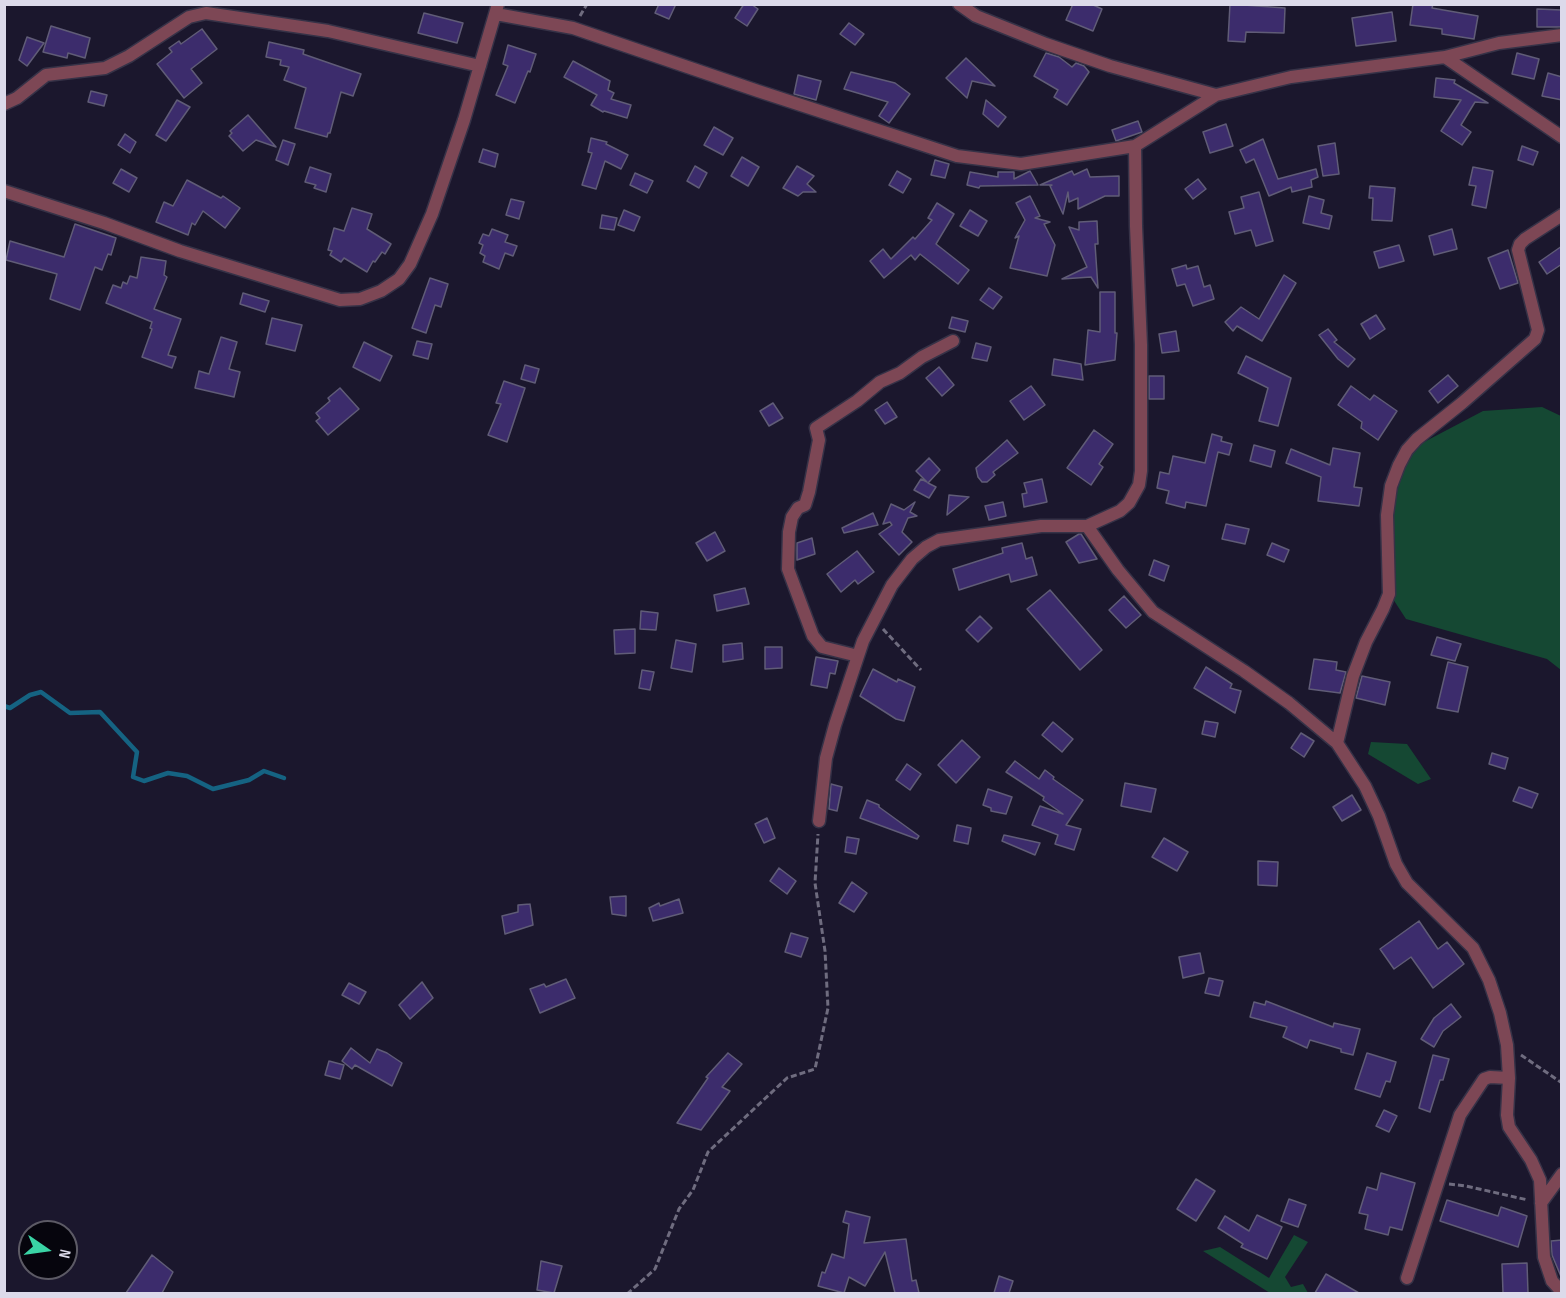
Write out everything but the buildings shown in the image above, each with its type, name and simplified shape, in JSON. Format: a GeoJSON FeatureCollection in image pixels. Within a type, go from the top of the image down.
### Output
{"type":"FeatureCollection","features":[{"type":"Feature","properties":{"kind":"street"},"geometry":{"type":"LineString","coordinates":[[219,4],[227,15]]}},
{"type":"Feature","properties":{"kind":"street"},"geometry":{"type":"LineString","coordinates":[[959,4],[976,16],[1046,44],[1110,66],[1216,95]]}},
{"type":"Feature","properties":{"kind":"street"},"geometry":{"type":"LineString","coordinates":[[4,191],[72,212],[180,251],[340,300],[360,298],[381,291],[399,279],[410,264],[432,214],[464,120],[497,9],[573,28],[768,95],[957,156],[1021,164],[1135,146],[1216,95],[1291,77],[1445,57],[1499,43],[1562,35]]}},
{"type":"Feature","properties":{"kind":"street"},"geometry":{"type":"LineString","coordinates":[[4,104],[17,98],[46,75],[105,68],[129,56],[189,17],[206,13],[328,31],[480,66]]}},
{"type":"Feature","properties":{"kind":"street"},"geometry":{"type":"LineString","coordinates":[[1445,57],[1562,137]]}},
{"type":"Feature","properties":{"kind":"street"},"geometry":{"type":"LineString","coordinates":[[819,820],[826,758],[858,656],[892,585],[912,559],[939,540],[1041,526],[1087,526],[1120,511],[1129,503],[1139,485],[1142,471],[1141,345],[1135,146]]}},
{"type":"Feature","properties":{"kind":"street"},"geometry":{"type":"LineString","coordinates":[[1337,743],[1353,676],[1389,594],[1387,515],[1391,486],[1399,465],[1407,450],[1417,440],[1535,339],[1538,330],[1518,250],[1525,239],[1562,215]]}},
{"type":"Feature","properties":{"kind":"street"},"geometry":{"type":"LineString","coordinates":[[858,656],[822,647],[813,636],[788,569],[789,532],[792,517],[798,508],[805,505],[809,492],[819,440],[816,428],[880,382],[900,373],[922,357],[953,341]]}},
{"type":"Feature","properties":{"kind":"street"},"geometry":{"type":"LineString","coordinates":[[1087,526],[1118,570],[1153,612],[1289,703],[1337,743],[1365,786],[1379,816],[1395,864],[1407,883],[1473,948],[1489,980],[1508,1045],[1507,1115],[1509,1127],[1531,1160],[1540,1180],[1544,1257],[1552,1281],[1562,1292]]}},
{"type":"Feature","properties":{"kind":"street"},"geometry":{"type":"LineString","coordinates":[[1407,1278],[1460,1115],[1484,1079],[1509,1078]]}},
{"type":"Feature","properties":{"kind":"street"},"geometry":{"type":"LineString","coordinates":[[1541,1203],[1562,1174]]}},
{"type":"Feature","properties":{"kind":"path"},"geometry":{"type":"LineString","coordinates":[[874,619],[921,670]]}},
{"type":"Feature","properties":{"kind":"path"},"geometry":{"type":"LineString","coordinates":[[627,1293],[655,1269],[679,1209],[693,1190],[708,1152],[787,1078],[815,1069],[828,1008],[825,951],[815,884],[819,820]]}},
{"type":"Feature","properties":{"kind":"path"},"geometry":{"type":"LineString","coordinates":[[1508,1045],[1562,1083]]}},
{"type":"Feature","properties":{"kind":"path"},"geometry":{"type":"LineString","coordinates":[[1439,1183],[1466,1186],[1541,1203]]}},
{"type":"Feature","properties":{"kind":"green space"},"geometry":{"type":"Polygon","coordinates":[[[1542,407],[1561,416],[1561,670],[1547,659],[1406,619],[1393,599],[1389,512],[1407,451],[1483,411],[1542,407]]]}},
{"type":"Feature","properties":{"kind":"green space"},"geometry":{"type":"Polygon","coordinates":[[[1371,742],[1407,744],[1431,779],[1418,784],[1368,754],[1371,742]]]}},
{"type":"Feature","properties":{"kind":"green space"},"geometry":{"type":"Polygon","coordinates":[[[1294,1235],[1308,1242],[1285,1277],[1291,1287],[1303,1284],[1308,1293],[1270,1293],[1203,1251],[1220,1247],[1269,1278],[1294,1235]]]}},
{"type":"Feature","properties":{"kind":"waterway"},"geometry":{"type":"LineString","coordinates":[[4,706],[10,708],[30,695],[41,692],[70,713],[100,712],[137,752],[133,777],[144,781],[168,773],[187,776],[213,789],[249,780],[264,771],[284,778]]}}]}
